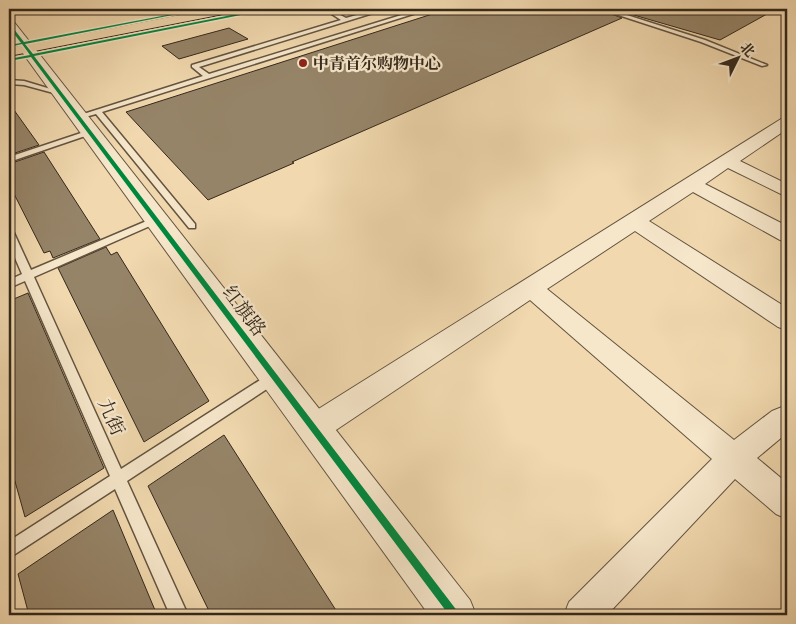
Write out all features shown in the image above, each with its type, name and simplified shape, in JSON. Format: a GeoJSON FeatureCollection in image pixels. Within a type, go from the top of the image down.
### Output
{"type":"FeatureCollection","features":[{"type":"Feature","properties":{"kind":"highway"},"geometry":{"type":"LineString","coordinates":[[15,43],[202,9]]}},
{"type":"Feature","properties":{"kind":"highway"},"geometry":{"type":"LineString","coordinates":[[15,43],[229,9]]}},
{"type":"Feature","properties":{"kind":"street","name":"红旗路"},"geometry":{"type":"LineString","coordinates":[[15,43],[61,94],[89,120],[156,220],[455,615]]}},
{"type":"Feature","properties":{"kind":"street"},"geometry":{"type":"LineString","coordinates":[[314,428],[727,161],[778,133]]}},
{"type":"Feature","properties":{"kind":"street"},"geometry":{"type":"LineString","coordinates":[[727,161],[787,191]]}},
{"type":"Feature","properties":{"kind":"street"},"geometry":{"type":"LineString","coordinates":[[692,184],[787,235]]}},
{"type":"Feature","properties":{"kind":"street"},"geometry":{"type":"LineString","coordinates":[[634,222],[787,320]]}},
{"type":"Feature","properties":{"kind":"street"},"geometry":{"type":"LineString","coordinates":[[531,288],[787,503]]}},
{"type":"Feature","properties":{"kind":"street"},"geometry":{"type":"LineString","coordinates":[[582,615],[734,458],[782,420]]}},
{"type":"Feature","properties":{"kind":"lane"},"geometry":{"type":"LineString","coordinates":[[326,9],[345,20]]}},
{"type":"Feature","properties":{"kind":"lane"},"geometry":{"type":"LineString","coordinates":[[208,77],[194,66],[381,9]]}},
{"type":"Feature","properties":{"kind":"lane"},"geometry":{"type":"LineString","coordinates":[[9,160],[89,120],[208,77],[426,9]]}},
{"type":"Feature","properties":{"kind":"lane"},"geometry":{"type":"LineString","coordinates":[[603,9],[703,41],[764,64]]}},
{"type":"Feature","properties":{"kind":"lane"},"geometry":{"type":"LineString","coordinates":[[781,9],[787,10]]}},
{"type":"Feature","properties":{"kind":"lane"},"geometry":{"type":"LineString","coordinates":[[9,82],[24,83],[61,94]]}},
{"type":"Feature","properties":{"kind":"lane"},"geometry":{"type":"LineString","coordinates":[[89,120],[192,226]]}},
{"type":"Feature","properties":{"kind":"lane"},"geometry":{"type":"LineString","coordinates":[[9,284],[156,220]]}},
{"type":"Feature","properties":{"kind":"lane","name":"九街"},"geometry":{"type":"LineString","coordinates":[[9,233],[179,615]]}},
{"type":"Feature","properties":{"kind":"lane"},"geometry":{"type":"LineString","coordinates":[[9,550],[275,377]]}},
{"type":"Feature","properties":{"kind":"building"},"geometry":{"type":"Polygon","coordinates":[[[448,9],[598,9],[622,18],[208,200],[126,112],[448,9]]]}},
{"type":"Feature","properties":{"kind":"building"},"geometry":{"type":"Polygon","coordinates":[[[613,9],[776,9],[720,40],[613,9]]]}},
{"type":"Feature","properties":{"kind":"building"},"geometry":{"type":"Polygon","coordinates":[[[229,28],[248,39],[179,59],[162,46],[229,28]]]}},
{"type":"Feature","properties":{"kind":"building"},"geometry":{"type":"Polygon","coordinates":[[[9,103],[39,145],[9,155],[9,103]]]}},
{"type":"Feature","properties":{"kind":"building"},"geometry":{"type":"Polygon","coordinates":[[[44,152],[100,239],[53,258],[50,251],[44,253],[9,184],[9,164],[44,152]]]}},
{"type":"Feature","properties":{"kind":"building"},"geometry":{"type":"Polygon","coordinates":[[[106,247],[111,255],[117,252],[209,401],[144,442],[58,268],[106,247]]]}},
{"type":"Feature","properties":{"kind":"building"},"geometry":{"type":"Polygon","coordinates":[[[28,293],[104,468],[25,517],[9,460],[9,301],[28,293]]]}},
{"type":"Feature","properties":{"kind":"building"},"geometry":{"type":"Polygon","coordinates":[[[224,435],[339,615],[211,615],[148,486],[224,435]]]}},
{"type":"Feature","properties":{"kind":"building"},"geometry":{"type":"Polygon","coordinates":[[[113,510],[157,615],[29,615],[18,574],[113,510]]]}},
{"type":"Feature","properties":{"kind":"cycle path"},"geometry":{"type":"LineString","coordinates":[[9,46],[202,9]]}},
{"type":"Feature","properties":{"kind":"cycle path"},"geometry":{"type":"LineString","coordinates":[[9,60],[266,9]]}},
{"type":"Feature","properties":{"kind":"cycle path"},"geometry":{"type":"LineString","coordinates":[[9,25],[455,615]]}},
{"type":"Feature","properties":{"kind":"place","name":"中青首尔购物中心"},"geometry":{"type":"Point","coordinates":[303,63]}}]}
